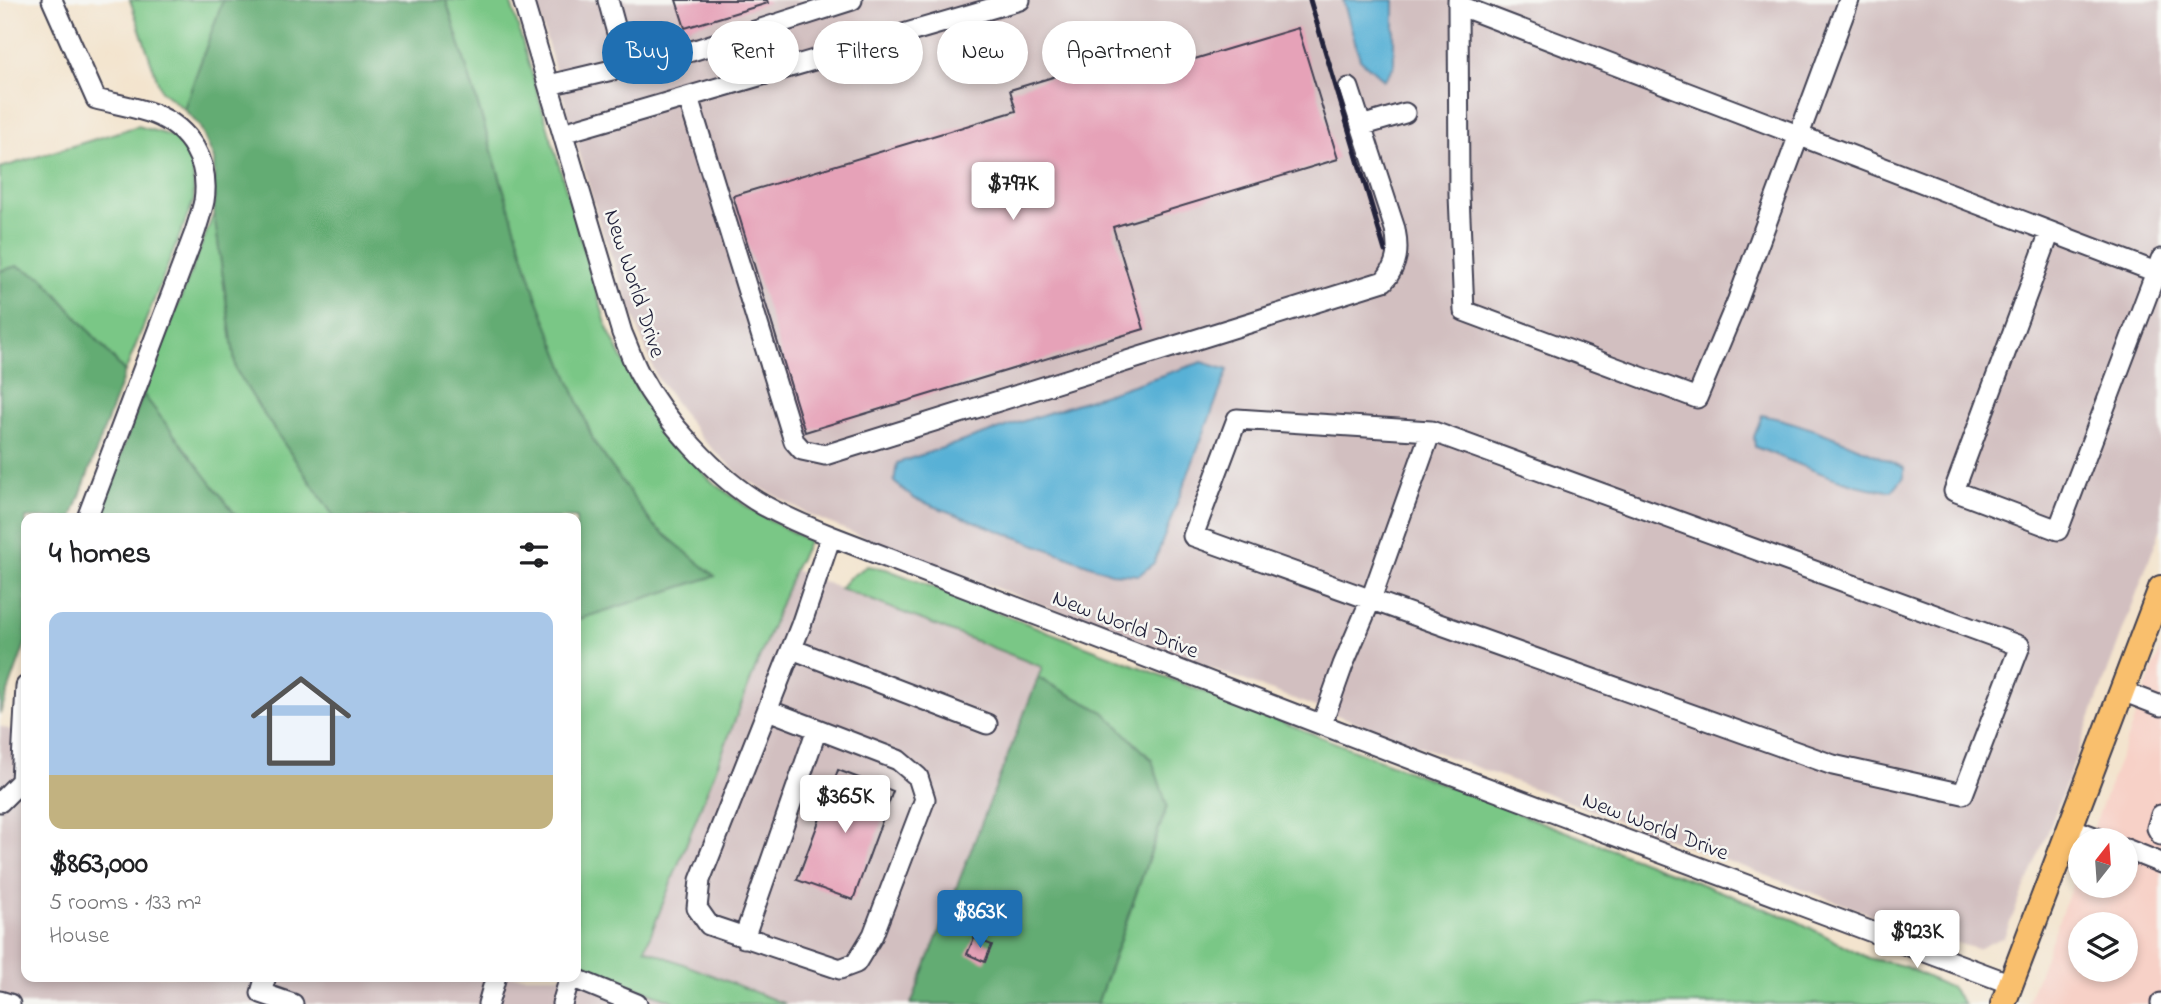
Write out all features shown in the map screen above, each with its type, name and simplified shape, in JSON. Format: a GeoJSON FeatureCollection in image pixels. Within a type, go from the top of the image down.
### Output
{"type":"FeatureCollection","features":[{"type":"Feature","properties":{"kind":"main road"},"geometry":{"type":"LineString","coordinates":[[2071,828],[2161,588]]}},
{"type":"Feature","properties":{"kind":"main road"},"geometry":{"type":"LineString","coordinates":[[2007,994],[2068,836]]}},
{"type":"Feature","properties":{"kind":"street"},"geometry":{"type":"LineString","coordinates":[[52,0],[96,99],[155,114],[186,134],[199,155],[205,181],[204,201],[195,232],[89,513]]}},
{"type":"Feature","properties":{"kind":"street","name":"New World Drive"},"geometry":{"type":"LineString","coordinates":[[523,0],[622,333],[638,372],[663,410],[694,447],[719,472],[760,503],[831,536],[1322,724],[2007,994]]}},
{"type":"Feature","properties":{"kind":"street"},"geometry":{"type":"LineString","coordinates":[[608,0],[614,21]]}},
{"type":"Feature","properties":{"kind":"street"},"geometry":{"type":"LineString","coordinates":[[693,51],[852,0]]}},
{"type":"Feature","properties":{"kind":"street"},"geometry":{"type":"LineString","coordinates":[[563,133],[1020,0]]}},
{"type":"Feature","properties":{"kind":"street"},"geometry":{"type":"LineString","coordinates":[[1849,0],[1799,135],[1737,302],[1698,398],[1464,310],[1459,195],[1458,3],[1799,135],[2050,232],[2160,269],[2058,530],[1954,491],[2050,232]]}},
{"type":"Feature","properties":{"kind":"street"},"geometry":{"type":"LineString","coordinates":[[548,85],[602,72]]}},
{"type":"Feature","properties":{"kind":"street"},"geometry":{"type":"LineString","coordinates":[[688,97],[794,441],[802,450],[824,455],[1384,281],[1392,272],[1398,246],[1349,88]]}},
{"type":"Feature","properties":{"kind":"street"},"geometry":{"type":"LineString","coordinates":[[1361,126],[1405,113]]}},
{"type":"Feature","properties":{"kind":"street"},"geometry":{"type":"LineString","coordinates":[[1237,419],[1430,431],[2021,646],[1963,794],[1833,765],[1371,599],[1193,536],[1237,419]]}},
{"type":"Feature","properties":{"kind":"street"},"geometry":{"type":"LineString","coordinates":[[1322,724],[1371,599],[1430,431]]}},
{"type":"Feature","properties":{"kind":"street"},"geometry":{"type":"LineString","coordinates":[[768,710],[898,760],[918,777],[925,799],[873,935],[856,963],[840,969],[709,925],[698,908],[700,880],[792,649],[831,536]]}},
{"type":"Feature","properties":{"kind":"street"},"geometry":{"type":"LineString","coordinates":[[792,649],[987,724]]}},
{"type":"Feature","properties":{"kind":"street"},"geometry":{"type":"LineString","coordinates":[[2122,691],[2161,706]]}},
{"type":"Feature","properties":{"kind":"street"},"geometry":{"type":"LineString","coordinates":[[744,937],[817,729]]}},
{"type":"Feature","properties":{"kind":"street"},"geometry":{"type":"LineString","coordinates":[[0,802],[21,784]]}},
{"type":"Feature","properties":{"kind":"street"},"geometry":{"type":"LineString","coordinates":[[2161,815],[2157,828],[2161,835]]}},
{"type":"Feature","properties":{"kind":"street"},"geometry":{"type":"LineString","coordinates":[[2138,854],[2161,863]]}},
{"type":"Feature","properties":{"kind":"street"},"geometry":{"type":"LineString","coordinates":[[581,981],[637,1004]]}},
{"type":"Feature","properties":{"kind":"street"},"geometry":{"type":"LineString","coordinates":[[264,982],[261,993],[293,1004]]}},
{"type":"Feature","properties":{"kind":"street"},"geometry":{"type":"LineString","coordinates":[[488,1004],[494,982]]}},
{"type":"Feature","properties":{"kind":"street"},"geometry":{"type":"LineString","coordinates":[[562,1004],[569,982]]}},
{"type":"Feature","properties":{"kind":"street"},"geometry":{"type":"LineString","coordinates":[[0,1001],[10,1004]]}},
{"type":"Feature","properties":{"kind":"shaded area"},"geometry":{"type":"Polygon","coordinates":[[[535,0],[2161,0],[2161,528],[2048,832],[2004,937],[1977,949],[1912,930],[892,549],[812,516],[743,478],[701,438],[656,376],[601,228],[535,0]]]}},
{"type":"Feature","properties":{"kind":"shaded area"},"geometry":{"type":"Polygon","coordinates":[[[794,570],[1042,667],[911,1004],[785,1004],[645,949],[794,570]]]}},
{"type":"Feature","properties":{"kind":"shaded area"},"geometry":{"type":"Polygon","coordinates":[[[2161,648],[2161,1004],[2027,1004],[2068,896],[2138,898],[2138,828],[2094,828],[2161,648]]]}},
{"type":"Feature","properties":{"kind":"shaded area"},"geometry":{"type":"Polygon","coordinates":[[[0,726],[21,734],[21,982],[581,982],[581,967],[681,1004],[0,1004],[0,726]]]}},
{"type":"Feature","properties":{"kind":"green space"},"geometry":{"type":"Polygon","coordinates":[[[130,0],[223,0],[184,109],[161,91],[130,0]]]}},
{"type":"Feature","properties":{"kind":"green space"},"geometry":{"type":"Polygon","coordinates":[[[223,0],[446,0],[536,296],[594,442],[652,524],[715,576],[581,618],[581,513],[332,513],[236,370],[214,213],[214,159],[200,127],[184,109],[223,0]]]}},
{"type":"Feature","properties":{"kind":"green space"},"geometry":{"type":"Polygon","coordinates":[[[446,0],[510,0],[608,330],[638,389],[676,442],[710,480],[753,511],[809,541],[794,570],[645,949],[785,1004],[681,1004],[581,967],[581,618],[714,576],[652,524],[594,442],[536,296],[446,0]]]}},
{"type":"Feature","properties":{"kind":"green space"},"geometry":{"type":"Polygon","coordinates":[[[138,126],[179,138],[193,165],[194,200],[125,372],[42,277],[17,266],[0,271],[0,168],[138,126]]]}},
{"type":"Feature","properties":{"kind":"green space"},"geometry":{"type":"Polygon","coordinates":[[[214,213],[236,370],[332,513],[234,513],[143,394],[214,213]]]}},
{"type":"Feature","properties":{"kind":"green space"},"geometry":{"type":"Polygon","coordinates":[[[17,266],[42,277],[125,372],[74,513],[21,513],[21,656],[0,714],[0,271],[17,266]]]}},
{"type":"Feature","properties":{"kind":"green space"},"geometry":{"type":"Polygon","coordinates":[[[143,394],[234,513],[99,513],[143,394]]]}},
{"type":"Feature","properties":{"kind":"green space"},"geometry":{"type":"Polygon","coordinates":[[[867,566],[886,569],[1797,921],[1868,958],[1904,966],[1951,988],[1964,1004],[1097,1004],[1167,807],[1103,712],[1038,678],[1042,667],[840,588],[867,566]]]}},
{"type":"Feature","properties":{"kind":"green space"},"geometry":{"type":"Polygon","coordinates":[[[1038,678],[1104,712],[1152,760],[1167,806],[1097,1004],[911,1004],[1038,678]]]}},
{"type":"Feature","properties":{"kind":"water"},"geometry":{"type":"Polygon","coordinates":[[[1343,0],[1394,0],[1394,66],[1384,80],[1360,59],[1343,0]]]}},
{"type":"Feature","properties":{"kind":"water"},"geometry":{"type":"Polygon","coordinates":[[[1202,362],[1228,370],[1154,563],[1139,575],[1111,573],[915,499],[894,482],[897,463],[1202,362]]]}},
{"type":"Feature","properties":{"kind":"water"},"geometry":{"type":"Polygon","coordinates":[[[1762,415],[1817,431],[1852,445],[1904,468],[1904,477],[1892,491],[1875,489],[1823,474],[1755,447],[1754,437],[1762,415]]]}},
{"type":"Feature","properties":{"kind":"building"},"geometry":{"type":"Polygon","coordinates":[[[676,0],[767,0],[768,3],[693,26],[693,21],[683,21],[676,0]]]}},
{"type":"Feature","properties":{"kind":"building"},"geometry":{"type":"Polygon","coordinates":[[[1298,28],[1338,159],[1113,227],[1144,329],[805,432],[733,196],[1016,111],[1010,90],[1042,80],[1042,84],[1196,84],[1196,59],[1298,28]]]}},
{"type":"Feature","properties":{"kind":"building"},"geometry":{"type":"Polygon","coordinates":[[[838,770],[893,791],[853,900],[797,880],[838,770]]]}},
{"type":"Feature","properties":{"kind":"building"},"geometry":{"type":"Polygon","coordinates":[[[974,938],[992,945],[985,962],[967,954],[974,938]]]}},
{"type":"Feature","properties":{"kind":"railway"},"geometry":{"type":"LineString","coordinates":[[1310,0],[1385,251]]}}]}
